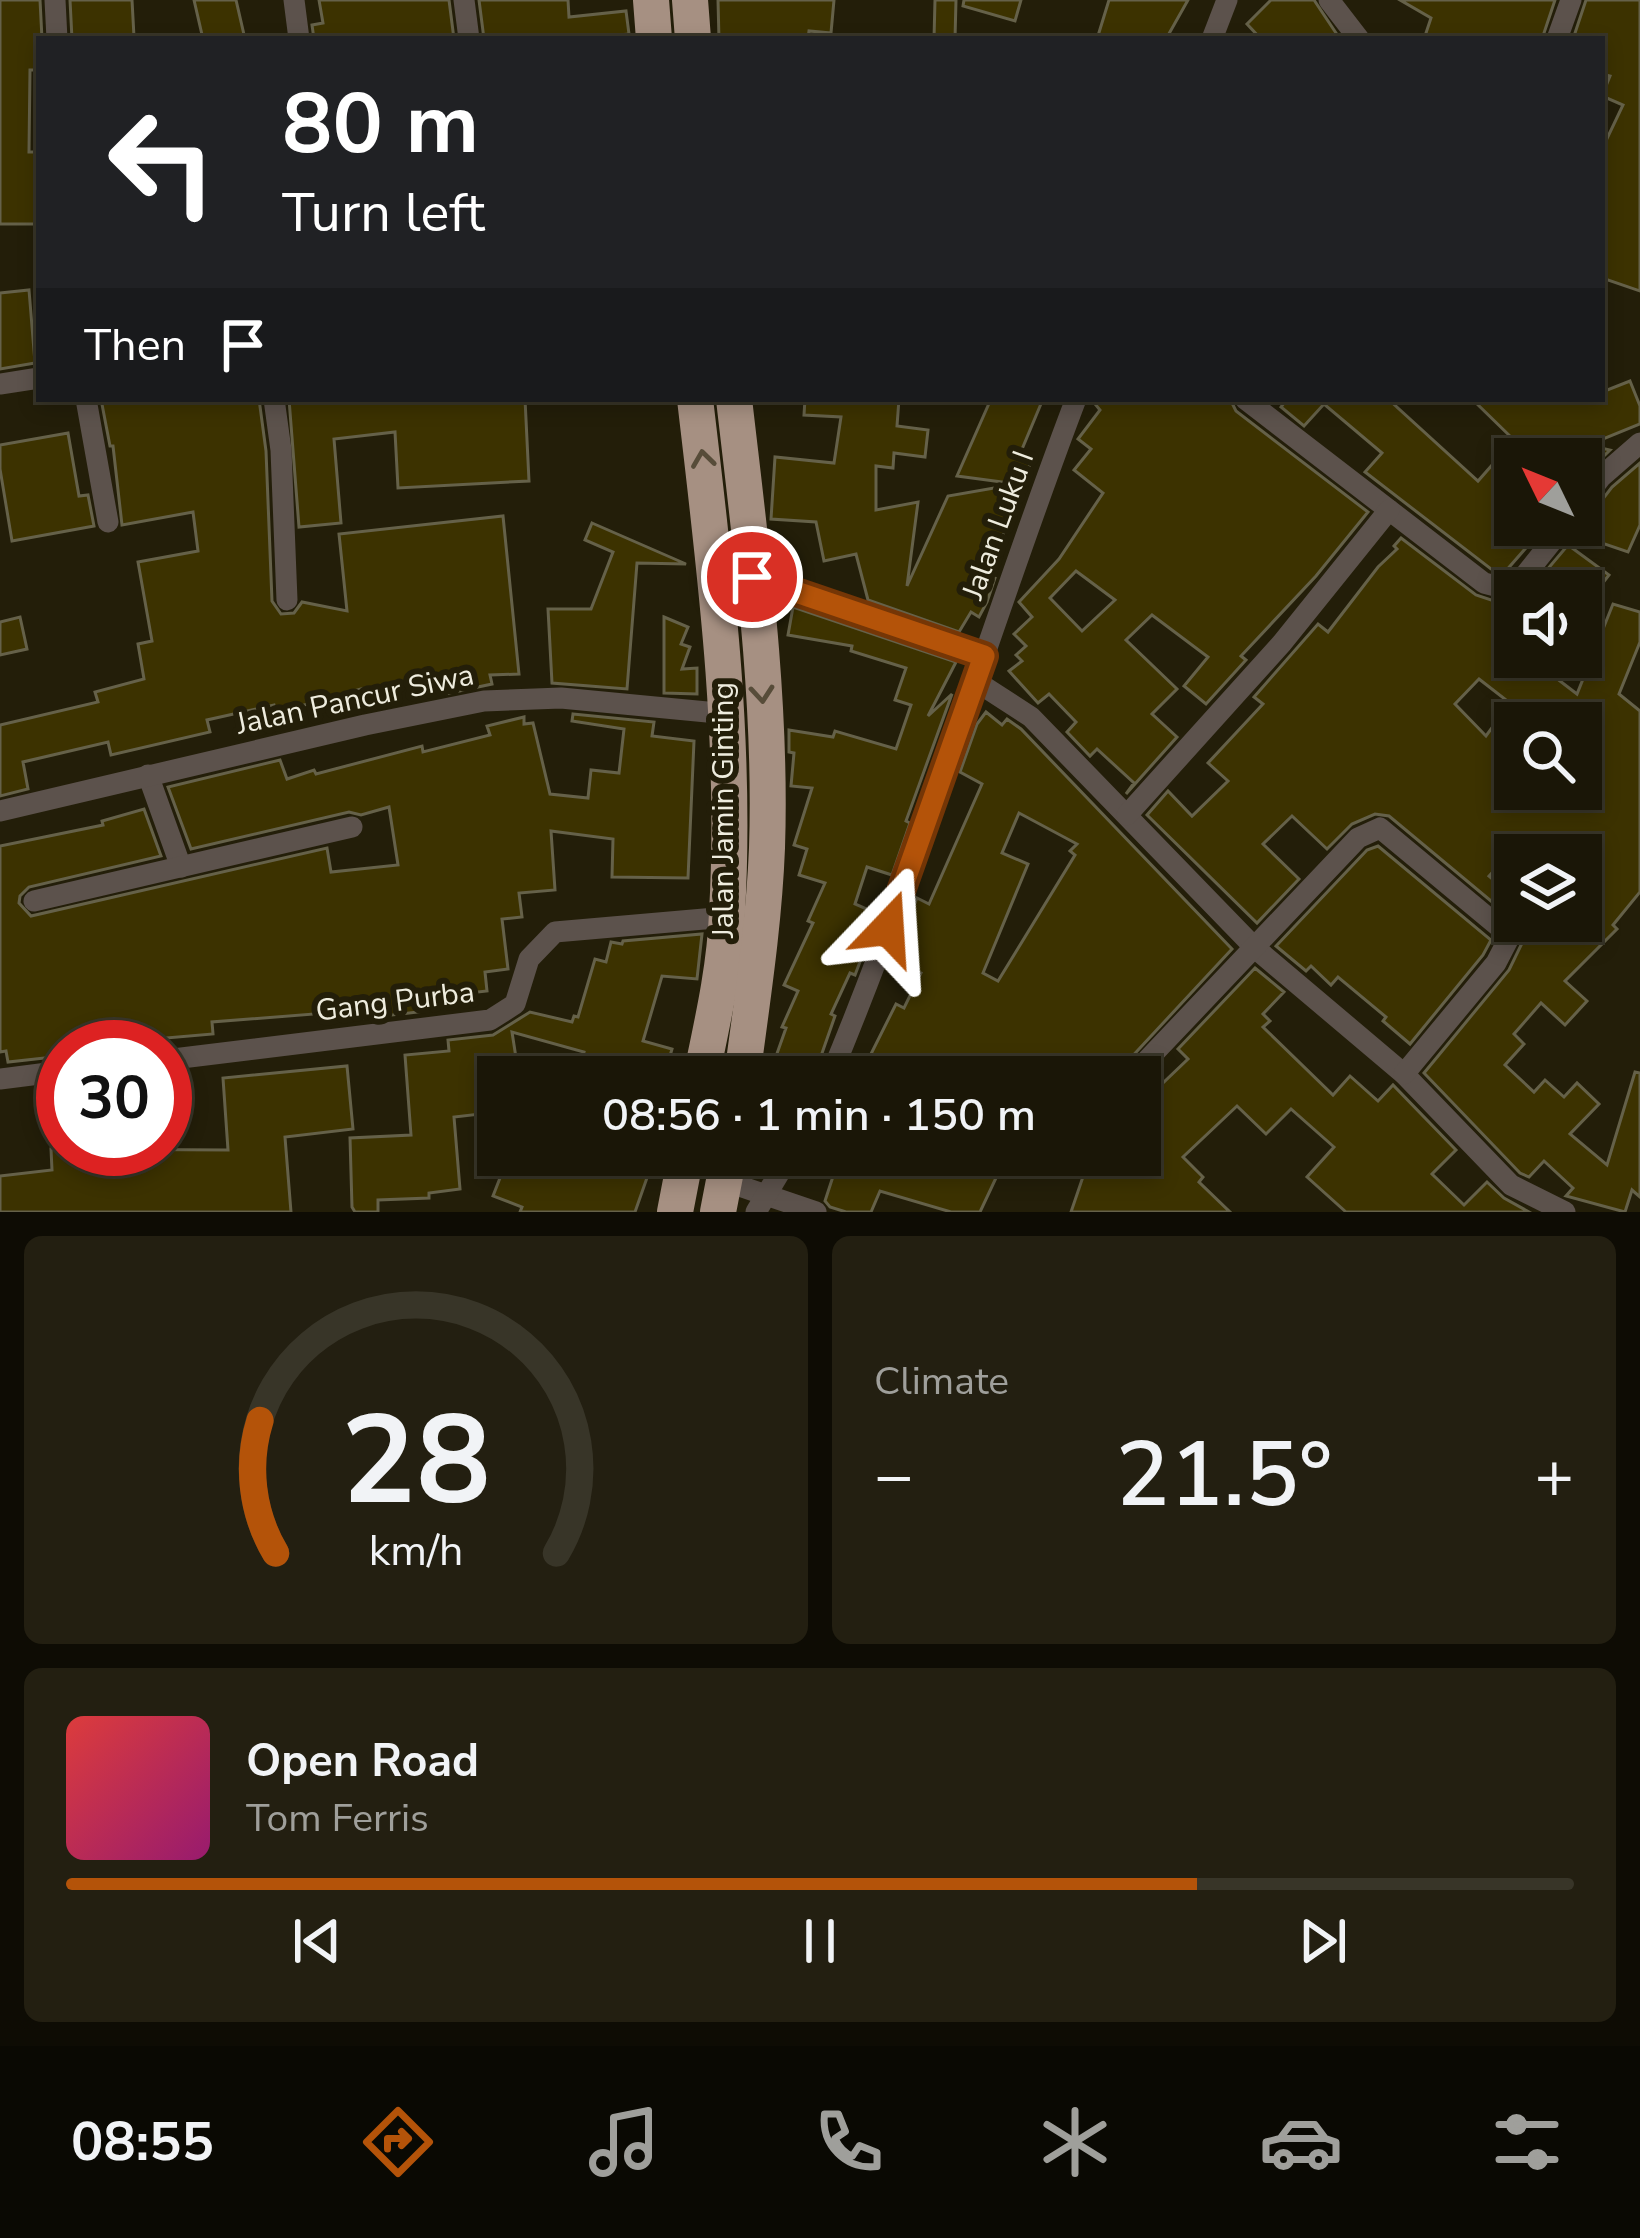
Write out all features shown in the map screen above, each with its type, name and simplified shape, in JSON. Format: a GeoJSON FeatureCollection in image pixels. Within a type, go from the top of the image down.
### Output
{"type":"FeatureCollection","features":[{"type":"Feature","properties":{"kind":"highway"},"geometry":{"type":"LineString","coordinates":[[651,0],[655,36]]}},
{"type":"Feature","properties":{"kind":"highway"},"geometry":{"type":"LineString","coordinates":[[690,0],[693,36]]}},
{"type":"Feature","properties":{"kind":"highway","name":"Jalan Jamin Ginting"},"geometry":{"type":"LineString","coordinates":[[695,402],[710,503],[728,714],[728,916],[705,1056]]}},
{"type":"Feature","properties":{"kind":"highway","name":"Jalan Jamin Ginting"},"geometry":{"type":"LineString","coordinates":[[734,402],[766,739],[767,848],[745,1056]]}},
{"type":"Feature","properties":{"kind":"highway"},"geometry":{"type":"LineString","coordinates":[[674,1212],[682,1176]]}},
{"type":"Feature","properties":{"kind":"street"},"geometry":{"type":"LineString","coordinates":[[56,0],[57,36]]}},
{"type":"Feature","properties":{"kind":"street"},"geometry":{"type":"LineString","coordinates":[[294,0],[299,36]]}},
{"type":"Feature","properties":{"kind":"street"},"geometry":{"type":"LineString","coordinates":[[464,0],[469,36]]}},
{"type":"Feature","properties":{"kind":"street"},"geometry":{"type":"LineString","coordinates":[[1213,36],[1227,0]]}},
{"type":"Feature","properties":{"kind":"street"},"geometry":{"type":"LineString","coordinates":[[1329,0],[1357,36]]}},
{"type":"Feature","properties":{"kind":"street"},"geometry":{"type":"LineString","coordinates":[[1558,36],[1570,0]]}},
{"type":"Feature","properties":{"kind":"street"},"geometry":{"type":"LineString","coordinates":[[0,384],[36,378]]}},
{"type":"Feature","properties":{"kind":"street"},"geometry":{"type":"LineString","coordinates":[[87,402],[108,522]]}},
{"type":"Feature","properties":{"kind":"street"},"geometry":{"type":"LineString","coordinates":[[274,402],[287,600]]}},
{"type":"Feature","properties":{"kind":"street","name":"Jalan Luku I"},"geometry":{"type":"LineString","coordinates":[[838,1056],[901,895],[977,682],[1013,563],[1075,402]]}},
{"type":"Feature","properties":{"kind":"street"},"geometry":{"type":"LineString","coordinates":[[1249,402],[1484,583],[1507,589],[1548,546]]}},
{"type":"Feature","properties":{"kind":"street"},"geometry":{"type":"LineString","coordinates":[[1602,476],[1640,443]]}},
{"type":"Feature","properties":{"kind":"street"},"geometry":{"type":"LineString","coordinates":[[1126,815],[1282,644],[1390,510]]}},
{"type":"Feature","properties":{"kind":"street"},"geometry":{"type":"LineString","coordinates":[[752,577],[984,656]]}},
{"type":"Feature","properties":{"kind":"street"},"geometry":{"type":"LineString","coordinates":[[977,682],[1031,717],[1255,948],[1404,1074],[1511,1185],[1565,1212]]}},
{"type":"Feature","properties":{"kind":"street","name":"Jalan Pancur Siwa"},"geometry":{"type":"LineString","coordinates":[[0,811],[484,701],[561,698],[728,714]]}},
{"type":"Feature","properties":{"kind":"street"},"geometry":{"type":"LineString","coordinates":[[148,775],[181,867]]}},
{"type":"Feature","properties":{"kind":"street"},"geometry":{"type":"LineString","coordinates":[[34,902],[352,827]]}},
{"type":"Feature","properties":{"kind":"street"},"geometry":{"type":"LineString","coordinates":[[1151,1056],[1358,838],[1380,828],[1508,932],[1510,940],[1404,1074]]}},
{"type":"Feature","properties":{"kind":"street","name":"Gang Purba"},"geometry":{"type":"LineString","coordinates":[[192,1057],[490,1020],[514,1004],[529,959],[555,932],[728,916]]}},
{"type":"Feature","properties":{"kind":"street"},"geometry":{"type":"LineString","coordinates":[[0,1078],[36,1074]]}},
{"type":"Feature","properties":{"kind":"street"},"geometry":{"type":"LineString","coordinates":[[761,1203],[777,1176]]}},
{"type":"Feature","properties":{"kind":"street"},"geometry":{"type":"LineString","coordinates":[[724,1183],[761,1203],[816,1212]]}},
{"type":"Feature","properties":{"kind":"building"},"geometry":{"type":"Polygon","coordinates":[[[0,0],[40,0],[42,36],[36,36],[36,70],[30,70],[29,152],[36,152],[36,224],[0,224],[0,0]]]}},
{"type":"Feature","properties":{"kind":"building"},"geometry":{"type":"Polygon","coordinates":[[[70,0],[132,0],[134,36],[72,36],[70,0]]]}},
{"type":"Feature","properties":{"kind":"building"},"geometry":{"type":"Polygon","coordinates":[[[194,0],[236,0],[244,36],[202,36],[194,0]]]}},
{"type":"Feature","properties":{"kind":"building"},"geometry":{"type":"Polygon","coordinates":[[[319,0],[449,0],[454,36],[314,36],[312,25],[323,23],[319,0]]]}},
{"type":"Feature","properties":{"kind":"building"},"geometry":{"type":"Polygon","coordinates":[[[479,0],[568,0],[569,17],[626,11],[629,34],[609,36],[484,36],[479,0]]]}},
{"type":"Feature","properties":{"kind":"building"},"geometry":{"type":"Polygon","coordinates":[[[718,0],[834,0],[831,33],[719,36],[718,0]]]}},
{"type":"Feature","properties":{"kind":"building"},"geometry":{"type":"Polygon","coordinates":[[[935,0],[956,0],[955,36],[934,36],[935,0]]]}},
{"type":"Feature","properties":{"kind":"building"},"geometry":{"type":"Polygon","coordinates":[[[964,0],[1021,0],[1015,21],[963,6],[964,0]]]}},
{"type":"Feature","properties":{"kind":"building"},"geometry":{"type":"Polygon","coordinates":[[[1109,0],[1188,0],[1168,36],[1098,36],[1109,0]]]}},
{"type":"Feature","properties":{"kind":"building"},"geometry":{"type":"Polygon","coordinates":[[[1271,0],[1314,0],[1338,36],[1258,36],[1247,24],[1271,0]]]}},
{"type":"Feature","properties":{"kind":"building"},"geometry":{"type":"Polygon","coordinates":[[[1400,0],[1555,0],[1543,36],[1425,36],[1431,18],[1400,0]]]}},
{"type":"Feature","properties":{"kind":"building"},"geometry":{"type":"Polygon","coordinates":[[[1586,0],[1640,0],[1640,291],[1605,279],[1605,143],[1623,105],[1605,97],[1610,76],[1605,75],[1605,36],[1574,36],[1586,0]]]}},
{"type":"Feature","properties":{"kind":"building"},"geometry":{"type":"Polygon","coordinates":[[[29,290],[35,363],[0,369],[0,293],[29,290]]]}},
{"type":"Feature","properties":{"kind":"building"},"geometry":{"type":"Polygon","coordinates":[[[1630,381],[1640,406],[1640,424],[1602,439],[1512,438],[1475,402],[1605,402],[1605,391],[1630,381]]]}},
{"type":"Feature","properties":{"kind":"building"},"geometry":{"type":"Polygon","coordinates":[[[102,402],[259,402],[272,601],[281,614],[294,613],[302,602],[347,611],[339,534],[503,516],[519,674],[490,675],[492,684],[445,694],[413,696],[410,682],[361,689],[276,713],[274,705],[207,720],[210,732],[111,755],[108,742],[23,762],[28,789],[0,796],[0,725],[98,702],[95,692],[144,679],[138,644],[152,641],[138,562],[198,551],[193,512],[122,525],[102,402]]]}},
{"type":"Feature","properties":{"kind":"building"},"geometry":{"type":"Polygon","coordinates":[[[289,402],[525,402],[529,481],[398,488],[395,432],[334,439],[341,523],[299,527],[289,402]]]}},
{"type":"Feature","properties":{"kind":"building"},"geometry":{"type":"Polygon","coordinates":[[[805,402],[899,402],[897,426],[928,430],[925,457],[894,453],[893,468],[876,466],[876,510],[918,502],[907,586],[948,496],[1017,484],[957,476],[990,402],[1042,402],[1020,454],[1032,459],[1002,538],[971,566],[995,578],[979,617],[971,612],[959,632],[868,600],[856,554],[824,561],[816,522],[771,519],[775,457],[834,463],[841,417],[804,415],[805,402]]]}},
{"type":"Feature","properties":{"kind":"building"},"geometry":{"type":"Polygon","coordinates":[[[1093,402],[1232,402],[1236,411],[1368,512],[1241,656],[1246,660],[1206,704],[1184,686],[1208,657],[1152,615],[1126,640],[1177,689],[1152,714],[1177,737],[1126,794],[1134,783],[1097,749],[1090,756],[1067,732],[1076,722],[1049,694],[1038,703],[1009,671],[1022,661],[1016,655],[1026,646],[1014,634],[1032,617],[1019,602],[1059,559],[1103,493],[1074,470],[1091,449],[1078,439],[1100,410],[1093,402]],[[1076,571],[1050,598],[1082,631],[1115,600],[1076,571]]]}},
{"type":"Feature","properties":{"kind":"building"},"geometry":{"type":"Polygon","coordinates":[[[1285,402],[1391,402],[1478,481],[1494,463],[1494,546],[1528,546],[1507,570],[1491,569],[1365,472],[1382,453],[1324,404],[1304,426],[1281,407],[1285,402]]]}},
{"type":"Feature","properties":{"kind":"building"},"geometry":{"type":"Polygon","coordinates":[[[68,433],[79,496],[88,495],[94,526],[12,541],[0,445],[68,433]]]}},
{"type":"Feature","properties":{"kind":"building"},"geometry":{"type":"Polygon","coordinates":[[[1640,463],[1640,525],[1628,552],[1602,543],[1602,500],[1640,463]]]}},
{"type":"Feature","properties":{"kind":"building"},"geometry":{"type":"Polygon","coordinates":[[[592,523],[686,564],[637,563],[627,689],[552,683],[548,609],[591,609],[613,552],[585,540],[592,523]]]}},
{"type":"Feature","properties":{"kind":"building"},"geometry":{"type":"Polygon","coordinates":[[[1401,538],[1476,595],[1494,601],[1494,678],[1556,678],[1577,694],[1583,678],[1602,678],[1602,632],[1613,604],[1640,612],[1640,642],[1619,694],[1640,711],[1640,892],[1613,925],[1617,929],[1565,981],[1587,1001],[1565,1025],[1541,1003],[1514,1034],[1524,1044],[1505,1065],[1534,1092],[1545,1080],[1564,1097],[1577,1083],[1599,1104],[1570,1134],[1607,1165],[1635,1072],[1640,1073],[1640,1197],[1632,1190],[1625,1212],[1566,1196],[1573,1188],[1544,1161],[1529,1177],[1520,1173],[1424,1073],[1509,970],[1523,942],[1602,942],[1602,834],[1494,834],[1494,870],[1489,876],[1494,880],[1494,904],[1389,816],[1375,814],[1352,824],[1327,849],[1292,816],[1263,844],[1299,879],[1257,923],[1147,815],[1168,791],[1192,816],[1228,781],[1208,763],[1263,704],[1254,697],[1318,624],[1328,632],[1397,549],[1394,546],[1401,538]]]}},
{"type":"Feature","properties":{"kind":"building"},"geometry":{"type":"Polygon","coordinates":[[[1569,546],[1609,575],[1602,584],[1602,570],[1547,570],[1569,546]]]}},
{"type":"Feature","properties":{"kind":"building"},"geometry":{"type":"Polygon","coordinates":[[[793,607],[956,662],[928,716],[952,694],[906,821],[910,823],[892,875],[867,867],[855,904],[878,914],[855,975],[850,973],[831,1014],[835,1016],[821,1056],[776,1056],[786,1028],[782,1027],[798,991],[784,985],[813,923],[808,921],[825,883],[799,875],[807,849],[794,845],[812,788],[791,786],[794,753],[789,752],[789,730],[833,737],[835,731],[896,749],[911,705],[895,700],[906,668],[851,651],[852,646],[788,635],[793,607]]]}},
{"type":"Feature","properties":{"kind":"building"},"geometry":{"type":"Polygon","coordinates":[[[20,617],[27,649],[0,655],[0,622],[20,617]]]}},
{"type":"Feature","properties":{"kind":"building"},"geometry":{"type":"Polygon","coordinates":[[[664,617],[688,627],[681,644],[690,647],[682,669],[697,668],[697,694],[664,693],[664,617]]]}},
{"type":"Feature","properties":{"kind":"building"},"geometry":{"type":"Polygon","coordinates":[[[986,712],[1002,725],[1007,719],[1232,949],[1133,1056],[870,1056],[896,1004],[904,1008],[921,973],[892,960],[917,898],[929,904],[982,784],[960,772],[986,712]],[[1019,813],[1002,853],[1028,864],[983,973],[998,981],[1075,855],[1070,851],[1077,844],[1019,813]]]}},
{"type":"Feature","properties":{"kind":"building"},"geometry":{"type":"Polygon","coordinates":[[[573,714],[654,722],[652,736],[694,741],[688,878],[612,877],[613,839],[551,831],[555,890],[519,893],[522,917],[502,919],[508,969],[485,972],[487,991],[425,998],[427,1011],[365,1018],[364,1010],[212,1022],[213,1034],[192,1036],[192,1020],[36,1020],[36,1059],[8,1062],[6,1051],[0,1052],[0,846],[103,825],[102,821],[144,809],[161,856],[29,887],[19,903],[31,916],[327,848],[331,872],[398,865],[389,807],[191,849],[168,787],[280,760],[287,779],[314,770],[316,774],[422,746],[423,752],[490,735],[487,726],[524,717],[524,724],[533,723],[550,794],[588,798],[591,770],[619,773],[624,729],[572,721],[573,714]]]}},
{"type":"Feature","properties":{"kind":"building"},"geometry":{"type":"Polygon","coordinates":[[[1378,846],[1491,940],[1410,1044],[1338,977],[1331,985],[1311,966],[1306,971],[1276,946],[1367,850],[1378,846]]]}},
{"type":"Feature","properties":{"kind":"building"},"geometry":{"type":"Polygon","coordinates":[[[702,934],[697,979],[662,976],[643,1041],[672,1049],[670,1056],[583,1056],[584,1052],[512,1032],[516,1056],[477,1056],[477,1114],[454,1117],[460,1189],[429,1193],[429,1198],[378,1200],[378,1212],[355,1212],[350,1138],[411,1135],[405,1055],[449,1051],[448,1040],[493,1035],[530,1012],[572,1022],[578,1017],[595,959],[606,962],[611,942],[702,934]]]}},
{"type":"Feature","properties":{"kind":"building"},"geometry":{"type":"Polygon","coordinates":[[[1255,968],[1284,992],[1263,1014],[1270,1021],[1263,1027],[1333,1095],[1350,1076],[1378,1101],[1393,1085],[1456,1150],[1432,1174],[1464,1205],[1487,1182],[1529,1212],[1346,1212],[1307,1177],[1334,1147],[1291,1109],[1266,1134],[1237,1106],[1183,1157],[1203,1177],[1199,1182],[1230,1212],[1071,1212],[1083,1176],[1161,1176],[1161,1085],[1188,1059],[1178,1049],[1255,968]]]}},
{"type":"Feature","properties":{"kind":"building"},"geometry":{"type":"Polygon","coordinates":[[[347,1066],[353,1129],[285,1137],[291,1212],[0,1212],[0,1176],[36,1172],[36,1176],[192,1176],[192,1150],[228,1150],[223,1078],[347,1066]]]}},
{"type":"Feature","properties":{"kind":"building"},"geometry":{"type":"Polygon","coordinates":[[[501,1176],[648,1176],[635,1212],[520,1212],[522,1207],[493,1196],[501,1176]]]}},
{"type":"Feature","properties":{"kind":"building"},"geometry":{"type":"Polygon","coordinates":[[[833,1176],[996,1178],[980,1212],[951,1212],[880,1191],[871,1212],[846,1212],[825,1201],[833,1176]]]}},
{"type":"Feature","properties":{"kind":"route"},"geometry":{"type":"LineString","coordinates":[[752,577],[984,656],[888,928]]}}]}
